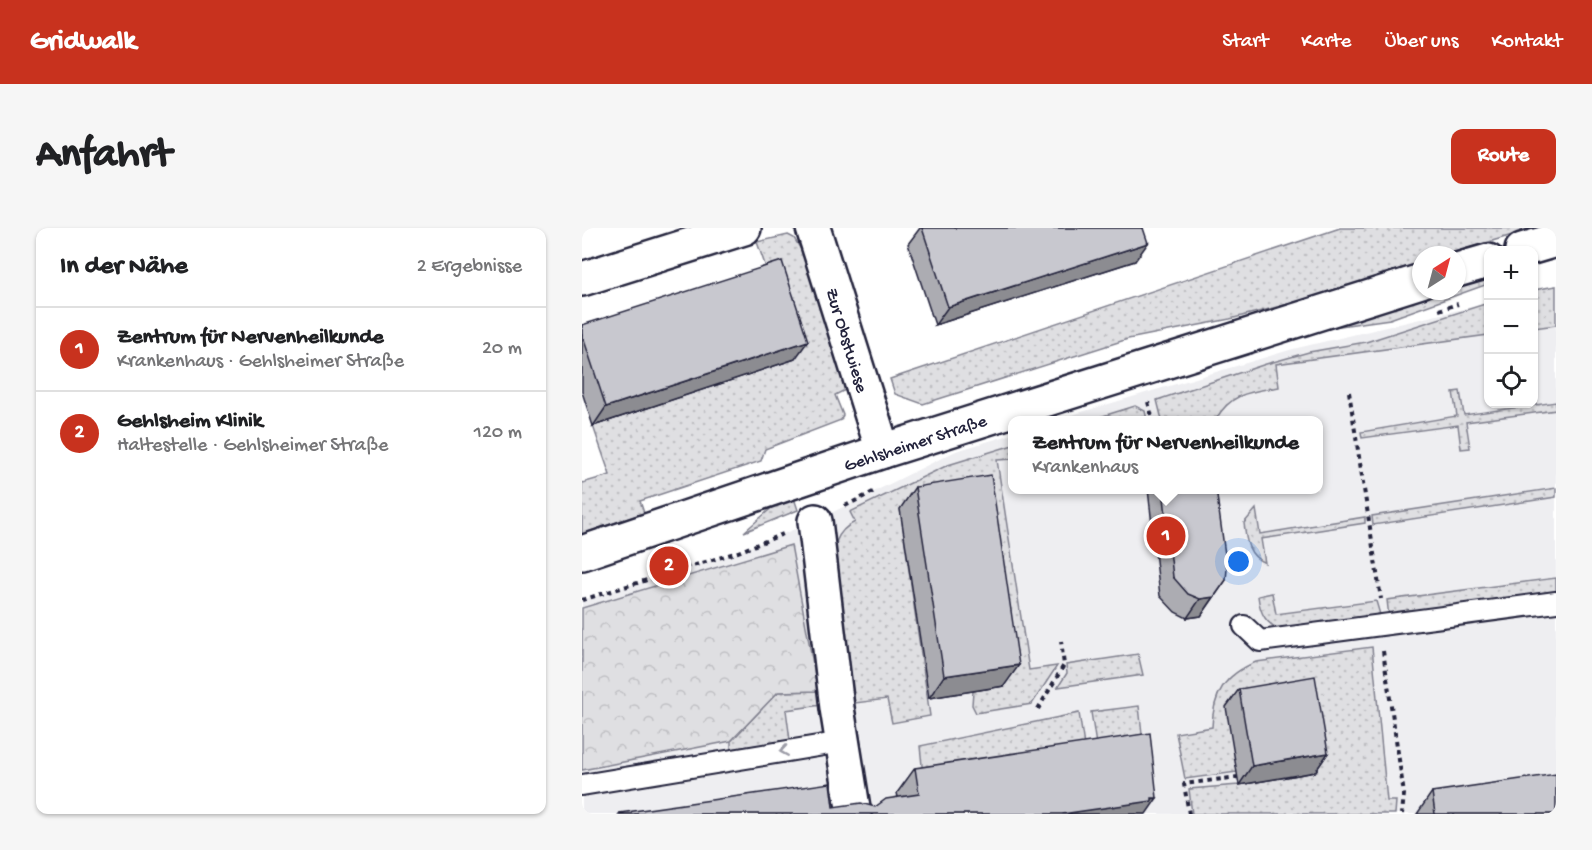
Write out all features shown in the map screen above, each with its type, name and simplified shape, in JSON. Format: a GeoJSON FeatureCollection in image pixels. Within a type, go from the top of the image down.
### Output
{"type":"FeatureCollection","features":[{"type":"Feature","properties":{"kind":"street"},"geometry":{"type":"LineString","coordinates":[[582,279],[744,228]]}},
{"type":"Feature","properties":{"kind":"street","name":"Zur Obstwiese"},"geometry":{"type":"LineString","coordinates":[[813,228],[884,451]]}},
{"type":"Feature","properties":{"kind":"street"},"geometry":{"type":"LineString","coordinates":[[1536,246],[1556,240]]}},
{"type":"Feature","properties":{"kind":"street"},"geometry":{"type":"LineString","coordinates":[[1466,267],[1484,262]]}},
{"type":"Feature","properties":{"kind":"street","name":"Gehlsheimer Straße"},"geometry":{"type":"LineString","coordinates":[[582,553],[884,451],[1412,284]]}},
{"type":"Feature","properties":{"kind":"street"},"geometry":{"type":"LineString","coordinates":[[815,521],[842,742],[854,814]]}},
{"type":"Feature","properties":{"kind":"lane"},"geometry":{"type":"LineString","coordinates":[[1244,626],[1260,641],[1556,602]]}},
{"type":"Feature","properties":{"kind":"lane"},"geometry":{"type":"LineString","coordinates":[[582,785],[842,742]]}},
{"type":"Feature","properties":{"kind":"path"},"geometry":{"type":"LineString","coordinates":[[1145,392],[1152,416]]}},
{"type":"Feature","properties":{"kind":"path"},"geometry":{"type":"LineString","coordinates":[[1349,392],[1404,794],[1402,814]]}},
{"type":"Feature","properties":{"kind":"path"},"geometry":{"type":"LineString","coordinates":[[1038,710],[1064,666],[1061,641]]}},
{"type":"Feature","properties":{"kind":"path"},"geometry":{"type":"LineString","coordinates":[[1189,814],[1184,784],[1238,777]]}},
{"type":"Feature","properties":{"kind":"shaded area"},"geometry":{"type":"Polygon","coordinates":[[[1556,286],[1556,814],[582,814],[582,600],[738,552],[815,521],[956,451],[1008,435],[1008,494],[1323,494],[1323,416],[1068,416],[1293,349],[1484,304],[1484,408],[1538,408],[1538,291],[1556,286]]]}},
{"type":"Feature","properties":{"kind":"green space"},"geometry":{"type":"Polygon","coordinates":[[[1340,228],[1536,228],[1466,249],[1466,246],[1412,246],[1412,266],[1300,301],[1230,319],[1128,339],[923,404],[895,394],[890,379],[1340,228]]]}},
{"type":"Feature","properties":{"kind":"green space"},"geometry":{"type":"Polygon","coordinates":[[[788,235],[794,238],[805,256],[845,390],[835,395],[843,415],[841,420],[765,449],[761,461],[640,501],[644,513],[582,534],[582,483],[610,475],[593,426],[713,385],[770,279],[757,242],[788,235]]]}},
{"type":"Feature","properties":{"kind":"green space"},"geometry":{"type":"Polygon","coordinates":[[[1484,276],[1484,285],[1466,292],[1466,282],[1484,276]]]}},
{"type":"Feature","properties":{"kind":"green space"},"geometry":{"type":"Polygon","coordinates":[[[1556,286],[1556,325],[1538,327],[1538,289],[1556,286]]]}},
{"type":"Feature","properties":{"kind":"green space"},"geometry":{"type":"Polygon","coordinates":[[[1412,300],[1443,300],[1390,319],[1333,327],[1412,300]]]}},
{"type":"Feature","properties":{"kind":"green space"},"geometry":{"type":"Polygon","coordinates":[[[1484,304],[1484,336],[1276,364],[1279,387],[1251,392],[1236,398],[1218,416],[1161,416],[1157,400],[1309,352],[1366,342],[1484,304]]]}},
{"type":"Feature","properties":{"kind":"green space"},"geometry":{"type":"Polygon","coordinates":[[[1460,391],[1464,415],[1514,408],[1538,408],[1538,405],[1556,402],[1556,410],[1466,422],[1470,448],[1461,449],[1458,425],[1362,438],[1361,432],[1457,416],[1453,392],[1460,391]]]}},
{"type":"Feature","properties":{"kind":"green space"},"geometry":{"type":"Polygon","coordinates":[[[1135,406],[1145,411],[1146,416],[1103,416],[1135,406]]]}},
{"type":"Feature","properties":{"kind":"green space"},"geometry":{"type":"Polygon","coordinates":[[[1008,447],[1008,459],[997,460],[1029,670],[1057,666],[1032,704],[976,713],[972,705],[973,691],[1004,686],[900,509],[930,716],[892,723],[887,699],[855,703],[833,570],[834,548],[843,530],[855,522],[850,512],[948,465],[1008,447]]]}},
{"type":"Feature","properties":{"kind":"green space"},"geometry":{"type":"Polygon","coordinates":[[[1556,488],[1556,497],[1373,525],[1372,516],[1556,488]]]}},
{"type":"Feature","properties":{"kind":"green space"},"geometry":{"type":"Polygon","coordinates":[[[794,498],[798,510],[744,532],[776,504],[794,498]]]}},
{"type":"Feature","properties":{"kind":"green space"},"geometry":{"type":"Polygon","coordinates":[[[1256,509],[1260,534],[1365,517],[1365,523],[1261,539],[1265,563],[1251,552],[1246,536],[1244,523],[1256,509]]]}},
{"type":"Feature","properties":{"kind":"green space"},"geometry":{"type":"Polygon","coordinates":[[[791,545],[818,691],[778,692],[731,741],[582,770],[582,608],[791,545]]]}},
{"type":"Feature","properties":{"kind":"green space"},"geometry":{"type":"Polygon","coordinates":[[[1556,578],[1556,592],[1389,617],[1387,600],[1556,578]]]}},
{"type":"Feature","properties":{"kind":"green space"},"geometry":{"type":"Polygon","coordinates":[[[1272,593],[1276,614],[1376,601],[1381,618],[1284,631],[1268,622],[1260,608],[1258,596],[1272,593]]]}},
{"type":"Feature","properties":{"kind":"green space"},"geometry":{"type":"Polygon","coordinates":[[[1372,647],[1387,801],[1396,801],[1395,814],[1192,814],[1189,789],[1239,785],[1315,772],[1237,772],[1185,779],[1176,733],[1212,727],[1218,695],[1228,680],[1256,662],[1372,647]]]}},
{"type":"Feature","properties":{"kind":"green space"},"geometry":{"type":"Polygon","coordinates":[[[1138,654],[1143,675],[1058,687],[1067,673],[1066,665],[1138,654]]]}},
{"type":"Feature","properties":{"kind":"green space"},"geometry":{"type":"Polygon","coordinates":[[[818,691],[821,705],[786,710],[790,740],[731,749],[731,741],[778,692],[818,691]]]}},
{"type":"Feature","properties":{"kind":"green space"},"geometry":{"type":"Polygon","coordinates":[[[1139,706],[1147,780],[1099,764],[1091,712],[1139,706]]]}},
{"type":"Feature","properties":{"kind":"green space"},"geometry":{"type":"Polygon","coordinates":[[[1079,713],[1086,758],[923,775],[920,746],[1079,713]]]}},
{"type":"Feature","properties":{"kind":"building"},"geometry":{"type":"Polygon","coordinates":[[[922,228],[1143,228],[1148,243],[948,307],[922,228]]]}},
{"type":"Feature","properties":{"kind":"building"},"geometry":{"type":"Polygon","coordinates":[[[782,261],[808,341],[606,407],[582,334],[582,325],[782,261]]]}},
{"type":"Feature","properties":{"kind":"building"},"geometry":{"type":"Polygon","coordinates":[[[991,475],[1019,665],[944,676],[915,487],[991,475]]]}},
{"type":"Feature","properties":{"kind":"building"},"geometry":{"type":"Polygon","coordinates":[[[1164,494],[1217,494],[1227,569],[1226,580],[1214,597],[1200,599],[1188,594],[1173,577],[1164,494]]]}},
{"type":"Feature","properties":{"kind":"building"},"geometry":{"type":"Polygon","coordinates":[[[1315,676],[1328,753],[1252,766],[1239,689],[1315,676]]]}},
{"type":"Feature","properties":{"kind":"building"},"geometry":{"type":"Polygon","coordinates":[[[1150,733],[1157,798],[1152,798],[1152,801],[1062,814],[620,814],[830,783],[833,807],[861,803],[875,807],[886,799],[919,794],[915,768],[1150,733]]]}},
{"type":"Feature","properties":{"kind":"building"},"geometry":{"type":"Polygon","coordinates":[[[1556,774],[1556,814],[1435,814],[1432,792],[1556,774]]]}},
{"type":"Feature","properties":{"kind":"place","name":"Zentrum für Nervenheilkunde"},"geometry":{"type":"Point","coordinates":[1166,536]}},
{"type":"Feature","properties":{"kind":"place","name":"Gehlsheim Klinik"},"geometry":{"type":"Point","coordinates":[669,566]}}]}
